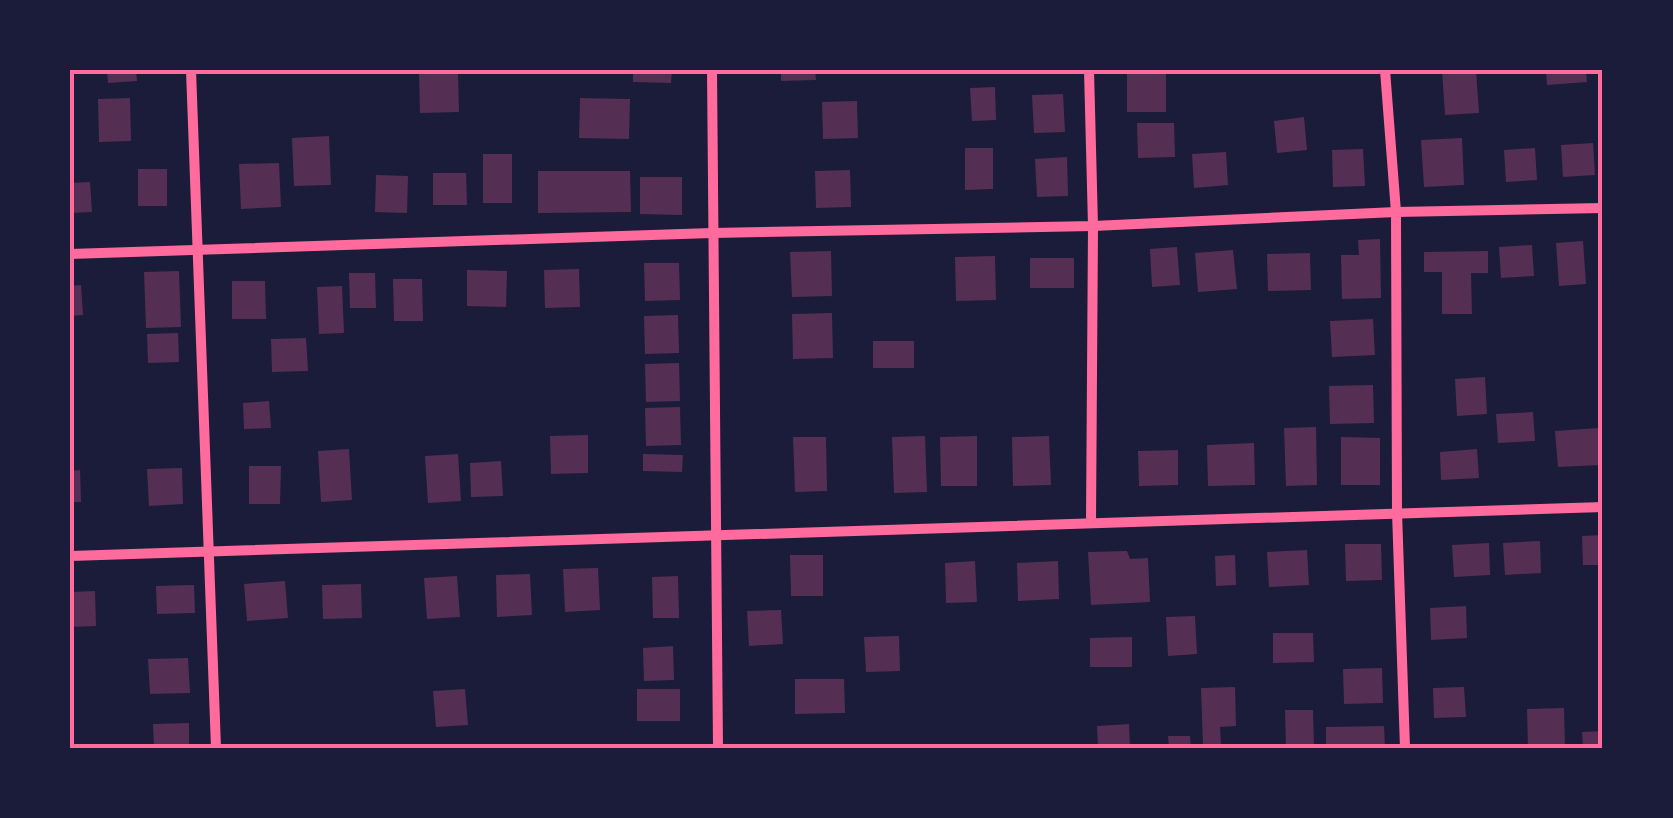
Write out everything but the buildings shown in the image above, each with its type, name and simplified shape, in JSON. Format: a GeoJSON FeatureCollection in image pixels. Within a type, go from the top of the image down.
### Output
{"type":"FeatureCollection","features":[{"type":"Feature","properties":{"kind":"street"},"geometry":{"type":"LineString","coordinates":[[192,70],[216,748]]}},
{"type":"Feature","properties":{"kind":"street"},"geometry":{"type":"LineString","coordinates":[[712,70],[718,748]]}},
{"type":"Feature","properties":{"kind":"street"},"geometry":{"type":"LineString","coordinates":[[1089,70],[1093,226],[1091,524]]}},
{"type":"Feature","properties":{"kind":"street"},"geometry":{"type":"LineString","coordinates":[[1386,70],[1396,212],[1398,512],[1405,748]]}},
{"type":"Feature","properties":{"kind":"street"},"geometry":{"type":"LineString","coordinates":[[70,254],[1603,208]]}},
{"type":"Feature","properties":{"kind":"street"},"geometry":{"type":"LineString","coordinates":[[70,556],[1603,507]]}}]}
